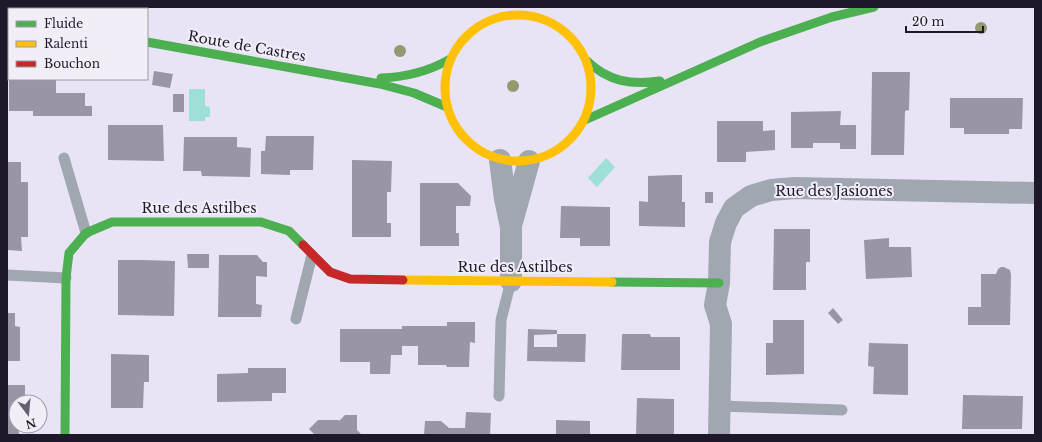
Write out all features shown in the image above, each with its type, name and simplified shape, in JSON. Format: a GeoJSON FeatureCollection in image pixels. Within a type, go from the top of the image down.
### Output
{"type":"FeatureCollection","features":[{"type":"Feature","properties":{"kind":"main road"},"geometry":{"type":"LineString","coordinates":[[585,120],[673,80],[778,36],[832,17],[874,7]]}},
{"type":"Feature","properties":{"kind":"main road"},"geometry":{"type":"LineString","coordinates":[[587,61],[591,81],[591,100],[585,120],[571,139],[552,154],[529,161],[514,162],[500,160],[481,152],[466,140],[454,125],[447,107],[444,82],[450,59],[463,39],[483,23],[507,16],[532,16],[555,24],[574,40],[587,61],[602,74],[621,81],[643,84],[673,80]]}},
{"type":"Feature","properties":{"kind":"main road","name":"Route de Castres"},"geometry":{"type":"LineString","coordinates":[[148,42],[342,77],[404,90],[432,99],[447,107]]}},
{"type":"Feature","properties":{"kind":"main road","name":"Route de Castres"},"geometry":{"type":"LineString","coordinates":[[342,77],[383,78],[409,76],[433,69],[450,59]]}},
{"type":"Feature","properties":{"kind":"main road","name":"Rue des Astilbes"},"geometry":{"type":"LineString","coordinates":[[65,435],[66,278],[70,252],[86,233],[112,222],[261,222],[289,231],[330,272],[350,279],[718,283]]}},
{"type":"Feature","properties":{"kind":"street"},"geometry":{"type":"LineString","coordinates":[[500,160],[505,199],[511,227],[511,281]]}},
{"type":"Feature","properties":{"kind":"street"},"geometry":{"type":"LineString","coordinates":[[511,227],[529,161]]}},
{"type":"Feature","properties":{"kind":"street","name":"Rue des Jasiones"},"geometry":{"type":"LineString","coordinates":[[719,435],[721,324],[715,305],[718,283],[720,242],[726,223],[734,208],[751,196],[771,190],[795,188],[1035,193]]}},
{"type":"Feature","properties":{"kind":"lane"},"geometry":{"type":"LineString","coordinates":[[64,158],[86,233]]}},
{"type":"Feature","properties":{"kind":"lane"},"geometry":{"type":"LineString","coordinates":[[296,319],[312,255]]}},
{"type":"Feature","properties":{"kind":"lane"},"geometry":{"type":"LineString","coordinates":[[7,274],[66,278]]}},
{"type":"Feature","properties":{"kind":"lane"},"geometry":{"type":"LineString","coordinates":[[499,396],[501,320],[511,281]]}},
{"type":"Feature","properties":{"kind":"lane"},"geometry":{"type":"LineString","coordinates":[[720,406],[842,410]]}},
{"type":"Feature","properties":{"kind":"shaded area"},"geometry":{"type":"Polygon","coordinates":[[[189,89],[205,89],[205,106],[210,107],[210,117],[205,117],[205,121],[189,121],[189,89]]]}},
{"type":"Feature","properties":{"kind":"shaded area"},"geometry":{"type":"Polygon","coordinates":[[[606,158],[615,167],[597,187],[588,178],[606,158]]]}},
{"type":"Feature","properties":{"kind":"building"},"geometry":{"type":"Polygon","coordinates":[[[154,71],[173,74],[170,88],[152,85],[154,71]]]}},
{"type":"Feature","properties":{"kind":"building"},"geometry":{"type":"Polygon","coordinates":[[[872,72],[910,72],[909,110],[905,111],[904,155],[871,155],[872,72]]]}},
{"type":"Feature","properties":{"kind":"building"},"geometry":{"type":"Polygon","coordinates":[[[9,80],[56,80],[56,93],[85,93],[85,106],[92,106],[92,116],[33,116],[33,111],[9,111],[9,80]]]}},
{"type":"Feature","properties":{"kind":"building"},"geometry":{"type":"Polygon","coordinates":[[[173,94],[184,94],[184,112],[173,112],[173,94]]]}},
{"type":"Feature","properties":{"kind":"building"},"geometry":{"type":"Polygon","coordinates":[[[950,98],[1023,98],[1022,129],[1009,129],[1009,134],[964,134],[964,128],[950,128],[950,98]]]}},
{"type":"Feature","properties":{"kind":"building"},"geometry":{"type":"Polygon","coordinates":[[[841,111],[840,125],[856,125],[856,149],[840,149],[840,143],[813,143],[813,148],[791,148],[791,112],[841,111]]]}},
{"type":"Feature","properties":{"kind":"building"},"geometry":{"type":"Polygon","coordinates":[[[717,121],[763,121],[763,131],[775,130],[775,150],[746,152],[746,162],[717,162],[717,121]]]}},
{"type":"Feature","properties":{"kind":"building"},"geometry":{"type":"Polygon","coordinates":[[[108,125],[163,125],[164,161],[108,160],[108,125]]]}},
{"type":"Feature","properties":{"kind":"building"},"geometry":{"type":"Polygon","coordinates":[[[266,136],[314,136],[313,170],[290,170],[290,175],[261,174],[261,151],[265,151],[266,136]]]}},
{"type":"Feature","properties":{"kind":"building"},"geometry":{"type":"Polygon","coordinates":[[[184,137],[237,137],[237,147],[251,148],[250,177],[202,176],[201,171],[183,171],[184,137]]]}},
{"type":"Feature","properties":{"kind":"building"},"geometry":{"type":"Polygon","coordinates":[[[352,160],[392,161],[391,192],[387,192],[387,223],[391,223],[391,237],[352,237],[352,160]]]}},
{"type":"Feature","properties":{"kind":"building"},"geometry":{"type":"Polygon","coordinates":[[[7,162],[21,162],[21,182],[28,182],[28,237],[21,237],[22,251],[7,250],[7,162]]]}},
{"type":"Feature","properties":{"kind":"building"},"geometry":{"type":"Polygon","coordinates":[[[682,175],[682,202],[685,202],[685,227],[639,226],[639,201],[648,202],[648,176],[682,175]]]}},
{"type":"Feature","properties":{"kind":"building"},"geometry":{"type":"Polygon","coordinates":[[[420,183],[458,183],[471,196],[470,206],[456,206],[456,233],[459,233],[459,246],[420,246],[420,183]]]}},
{"type":"Feature","properties":{"kind":"building"},"geometry":{"type":"Polygon","coordinates":[[[705,192],[713,192],[713,203],[705,203],[705,192]]]}},
{"type":"Feature","properties":{"kind":"building"},"geometry":{"type":"Polygon","coordinates":[[[561,206],[610,207],[610,246],[580,246],[580,238],[560,238],[561,206]]]}},
{"type":"Feature","properties":{"kind":"building"},"geometry":{"type":"Polygon","coordinates":[[[774,229],[810,229],[810,262],[806,262],[806,290],[773,290],[774,229]]]}},
{"type":"Feature","properties":{"kind":"building"},"geometry":{"type":"Polygon","coordinates":[[[889,238],[889,247],[911,247],[912,277],[866,279],[864,240],[889,238]]]}},
{"type":"Feature","properties":{"kind":"building"},"geometry":{"type":"Polygon","coordinates":[[[187,254],[209,254],[209,268],[188,268],[187,254]]]}},
{"type":"Feature","properties":{"kind":"building"},"geometry":{"type":"Polygon","coordinates":[[[219,255],[257,255],[263,262],[267,262],[267,277],[256,276],[256,304],[262,305],[261,317],[218,317],[219,255]]]}},
{"type":"Feature","properties":{"kind":"building"},"geometry":{"type":"Polygon","coordinates":[[[118,260],[175,261],[174,316],[118,315],[118,260]]]}},
{"type":"Feature","properties":{"kind":"building"},"geometry":{"type":"Polygon","coordinates":[[[1001,267],[1010,270],[1011,275],[1010,325],[968,325],[968,307],[981,307],[981,274],[996,274],[998,269],[1001,267]]]}},
{"type":"Feature","properties":{"kind":"building"},"geometry":{"type":"Polygon","coordinates":[[[833,308],[843,320],[838,324],[828,313],[833,308]]]}},
{"type":"Feature","properties":{"kind":"building"},"geometry":{"type":"Polygon","coordinates":[[[7,313],[15,313],[15,326],[20,327],[20,361],[7,361],[7,313]]]}},
{"type":"Feature","properties":{"kind":"building"},"geometry":{"type":"Polygon","coordinates":[[[773,320],[804,320],[804,374],[766,375],[766,343],[773,343],[773,320]]]}},
{"type":"Feature","properties":{"kind":"building"},"geometry":{"type":"Polygon","coordinates":[[[447,322],[475,322],[475,343],[470,342],[469,367],[418,365],[418,346],[402,346],[402,355],[391,355],[390,374],[370,374],[370,362],[340,362],[340,329],[402,329],[402,326],[447,326],[447,322]]]}},
{"type":"Feature","properties":{"kind":"building"},"geometry":{"type":"Polygon","coordinates":[[[528,329],[557,330],[557,334],[586,334],[585,362],[527,361],[528,329]],[[557,334],[534,335],[534,347],[557,347],[557,334]]]}},
{"type":"Feature","properties":{"kind":"building"},"geometry":{"type":"Polygon","coordinates":[[[622,334],[650,334],[651,337],[680,337],[680,370],[621,370],[622,334]]]}},
{"type":"Feature","properties":{"kind":"building"},"geometry":{"type":"Polygon","coordinates":[[[869,343],[908,344],[908,395],[873,394],[874,367],[868,366],[869,343]]]}},
{"type":"Feature","properties":{"kind":"building"},"geometry":{"type":"Polygon","coordinates":[[[111,354],[149,355],[149,382],[144,382],[143,408],[111,408],[111,354]]]}},
{"type":"Feature","properties":{"kind":"building"},"geometry":{"type":"Polygon","coordinates":[[[248,368],[286,368],[286,393],[272,393],[272,401],[217,402],[217,374],[248,373],[248,368]]]}},
{"type":"Feature","properties":{"kind":"building"},"geometry":{"type":"Polygon","coordinates":[[[7,385],[25,385],[25,394],[8,394],[8,434],[19,435],[7,435],[7,385]]]}},
{"type":"Feature","properties":{"kind":"building"},"geometry":{"type":"Polygon","coordinates":[[[963,395],[1023,396],[1022,429],[962,429],[963,395]]]}},
{"type":"Feature","properties":{"kind":"building"},"geometry":{"type":"Polygon","coordinates":[[[637,398],[674,399],[674,435],[636,435],[637,398]]]}},
{"type":"Feature","properties":{"kind":"building"},"geometry":{"type":"Polygon","coordinates":[[[466,412],[491,413],[490,435],[424,435],[425,421],[441,421],[449,428],[465,428],[466,412]]]}},
{"type":"Feature","properties":{"kind":"building"},"geometry":{"type":"Polygon","coordinates":[[[345,415],[357,415],[357,430],[362,435],[315,435],[309,429],[318,420],[339,421],[345,415]]]}},
{"type":"Feature","properties":{"kind":"building"},"geometry":{"type":"Polygon","coordinates":[[[556,420],[590,421],[590,435],[556,435],[556,420]]]}},
{"type":"Feature","properties":{"kind":"traffic: fast"},"geometry":{"type":"LineString","coordinates":[[585,120],[760,42],[832,17],[874,7]]}},
{"type":"Feature","properties":{"kind":"traffic: fast"},"geometry":{"type":"LineString","coordinates":[[148,42],[380,84],[414,93],[447,107]]}},
{"type":"Feature","properties":{"kind":"traffic: fast"},"geometry":{"type":"LineString","coordinates":[[381,78],[417,73],[442,64],[450,59]]}},
{"type":"Feature","properties":{"kind":"traffic: fast"},"geometry":{"type":"LineString","coordinates":[[587,61],[595,68],[612,78],[639,83],[660,81]]}},
{"type":"Feature","properties":{"kind":"traffic: fast"},"geometry":{"type":"LineString","coordinates":[[65,435],[66,278],[69,253],[86,233],[112,222],[261,222],[289,231],[303,245]]}},
{"type":"Feature","properties":{"kind":"traffic: fast"},"geometry":{"type":"LineString","coordinates":[[612,282],[719,283]]}},
{"type":"Feature","properties":{"kind":"traffic: slow"},"geometry":{"type":"LineString","coordinates":[[511,15],[525,15],[546,20],[559,27],[570,36],[579,47],[586,60],[590,74],[591,88],[590,102],[586,116],[579,129],[570,140],[559,149],[546,156],[525,161],[511,161],[484,153],[472,145],[461,134],[450,116],[445,95],[445,81],[453,54],[461,42],[472,31],[490,20],[511,15]]}},
{"type":"Feature","properties":{"kind":"traffic: slow"},"geometry":{"type":"LineString","coordinates":[[403,280],[612,282]]}},
{"type":"Feature","properties":{"kind":"traffic: jam"},"geometry":{"type":"LineString","coordinates":[[303,245],[330,272],[350,279],[403,280]]}}]}
